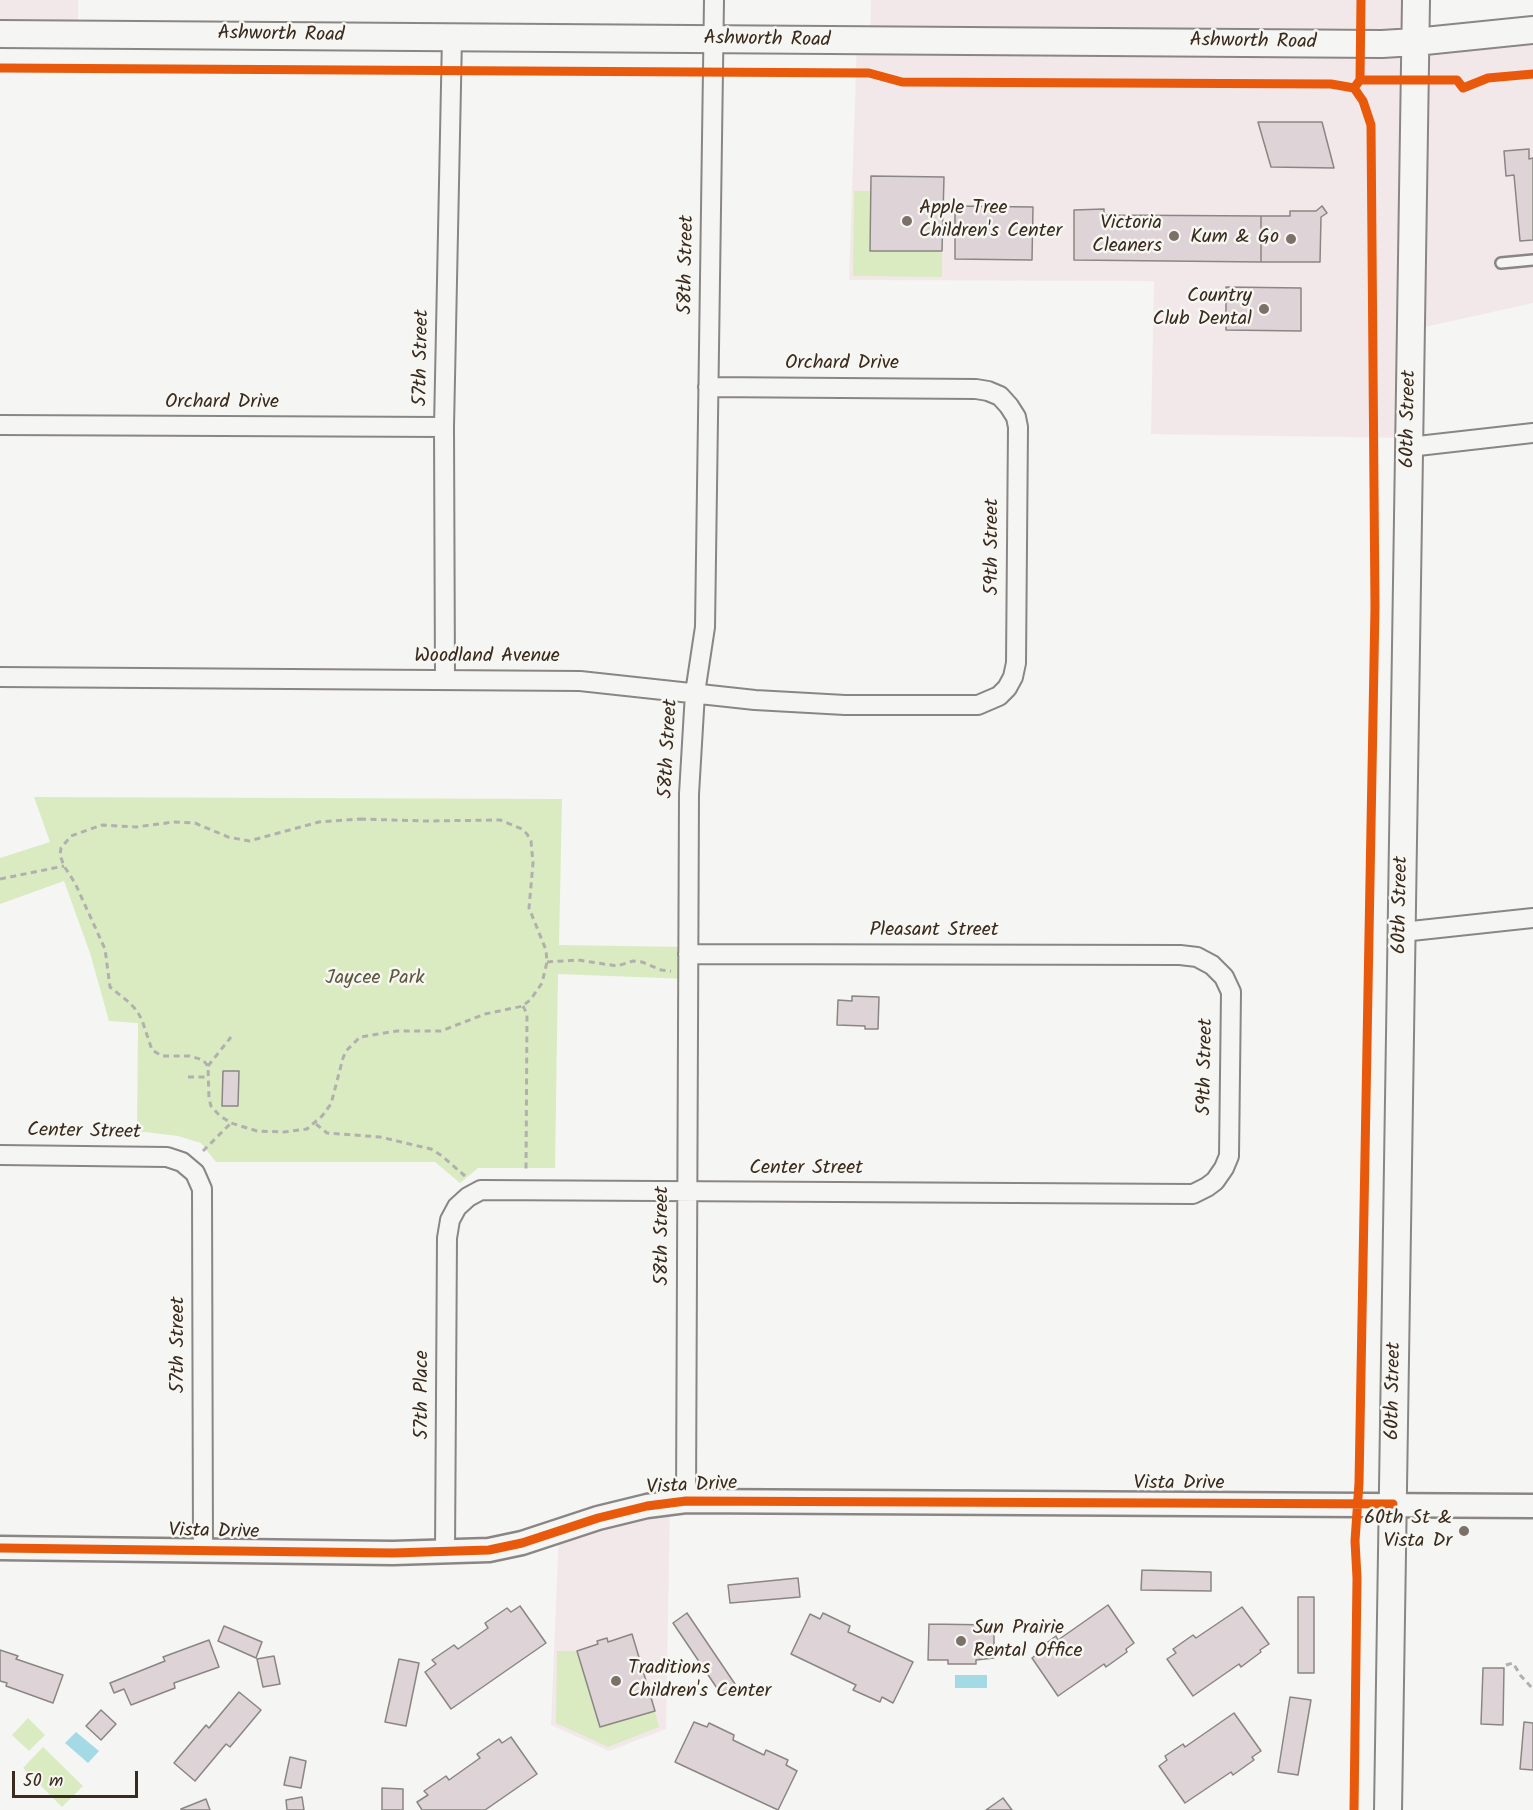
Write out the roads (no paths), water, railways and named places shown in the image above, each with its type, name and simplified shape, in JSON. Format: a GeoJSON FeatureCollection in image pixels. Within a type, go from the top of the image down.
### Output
{"type":"FeatureCollection","features":[{"type":"Feature","properties":{"kind":"main road","name":"60th Street"},"geometry":{"type":"LineString","coordinates":[[1388,1810],[1416,0]]}},
{"type":"Feature","properties":{"kind":"main road","name":"Ashworth Road"},"geometry":{"type":"LineString","coordinates":[[0,34],[713,40],[1415,42],[1533,30]]}},
{"type":"Feature","properties":{"kind":"street","name":"58th Street"},"geometry":{"type":"LineString","coordinates":[[686,1501],[689,795],[695,693],[705,627],[714,0]]}},
{"type":"Feature","properties":{"kind":"street","name":"57th Street"},"geometry":{"type":"LineString","coordinates":[[445,680],[444,427],[452,37]]}},
{"type":"Feature","properties":{"kind":"street","name":"Orchard Drive"},"geometry":{"type":"LineString","coordinates":[[708,387],[976,389]]}},
{"type":"Feature","properties":{"kind":"street","name":"59th Street"},"geometry":{"type":"LineString","coordinates":[[973,705],[988,702],[999,696],[1013,677],[1016,663],[1018,432],[1016,417],[1000,396],[976,389]]}},
{"type":"Feature","properties":{"kind":"street","name":"Orchard Drive"},"geometry":{"type":"LineString","coordinates":[[0,425],[444,427]]}},
{"type":"Feature","properties":{"kind":"street"},"geometry":{"type":"LineString","coordinates":[[1409,447],[1533,433]]}},
{"type":"Feature","properties":{"kind":"street","name":"Woodland Avenue"},"geometry":{"type":"LineString","coordinates":[[0,677],[579,681],[809,704],[973,705]]}},
{"type":"Feature","properties":{"kind":"street"},"geometry":{"type":"LineString","coordinates":[[1402,932],[1533,918]]}},
{"type":"Feature","properties":{"kind":"street","name":"Pleasant Street"},"geometry":{"type":"LineString","coordinates":[[688,954],[1180,955]]}},
{"type":"Feature","properties":{"kind":"street","name":"59th Street"},"geometry":{"type":"LineString","coordinates":[[1180,955],[1197,957],[1212,965],[1224,977],[1231,992],[1228,1156],[1224,1168],[1215,1181],[1193,1194]]}},
{"type":"Feature","properties":{"kind":"street","name":"Center Street"},"geometry":{"type":"LineString","coordinates":[[0,1155],[167,1157]]}},
{"type":"Feature","properties":{"kind":"street","name":"57th Street"},"geometry":{"type":"LineString","coordinates":[[167,1157],[182,1162],[195,1173],[202,1189],[203,1550]]}},
{"type":"Feature","properties":{"kind":"street","name":"Center Street"},"geometry":{"type":"LineString","coordinates":[[447,1238],[450,1220],[457,1207],[468,1197],[481,1190],[1193,1194]]}},
{"type":"Feature","properties":{"kind":"street","name":"57th Place"},"geometry":{"type":"LineString","coordinates":[[445,1552],[447,1238]]}},
{"type":"Feature","properties":{"kind":"street","name":"Vista Drive"},"geometry":{"type":"LineString","coordinates":[[0,1548],[393,1553],[489,1550],[522,1543],[598,1518],[647,1506],[686,1501],[1533,1506]]}},
{"type":"Feature","properties":{"kind":"lane"},"geometry":{"type":"LineString","coordinates":[[1501,263],[1533,260]]}},
{"type":"Feature","properties":{"kind":"water"},"geometry":{"type":"Polygon","coordinates":[[[955,1675],[987,1675],[987,1688],[955,1688],[955,1675]]]}},
{"type":"Feature","properties":{"kind":"water"},"geometry":{"type":"Polygon","coordinates":[[[76,1732],[99,1751],[88,1763],[65,1743],[76,1732]]]}},
{"type":"Feature","properties":{"kind":"place","name":"Apple Tree Children's Center"},"geometry":{"type":"Point","coordinates":[907,221]}},
{"type":"Feature","properties":{"kind":"place","name":"Victoria Cleaners"},"geometry":{"type":"Point","coordinates":[1174,236]}},
{"type":"Feature","properties":{"kind":"place","name":"Kum & Go"},"geometry":{"type":"Point","coordinates":[1291,239]}},
{"type":"Feature","properties":{"kind":"place","name":"Country Club Dental"},"geometry":{"type":"Point","coordinates":[1264,309]}},
{"type":"Feature","properties":{"kind":"place","name":"60th St & Vista Dr"},"geometry":{"type":"Point","coordinates":[1464,1531]}},
{"type":"Feature","properties":{"kind":"place","name":"Sun Prairie Rental Office"},"geometry":{"type":"Point","coordinates":[961,1641]}},
{"type":"Feature","properties":{"kind":"place","name":"Traditions Children's Center"},"geometry":{"type":"Point","coordinates":[616,1681]}},
{"type":"Feature","properties":{"kind":"park label","name":"Jaycee Park"},"geometry":{"type":"Point","coordinates":[375,980]}}]}
